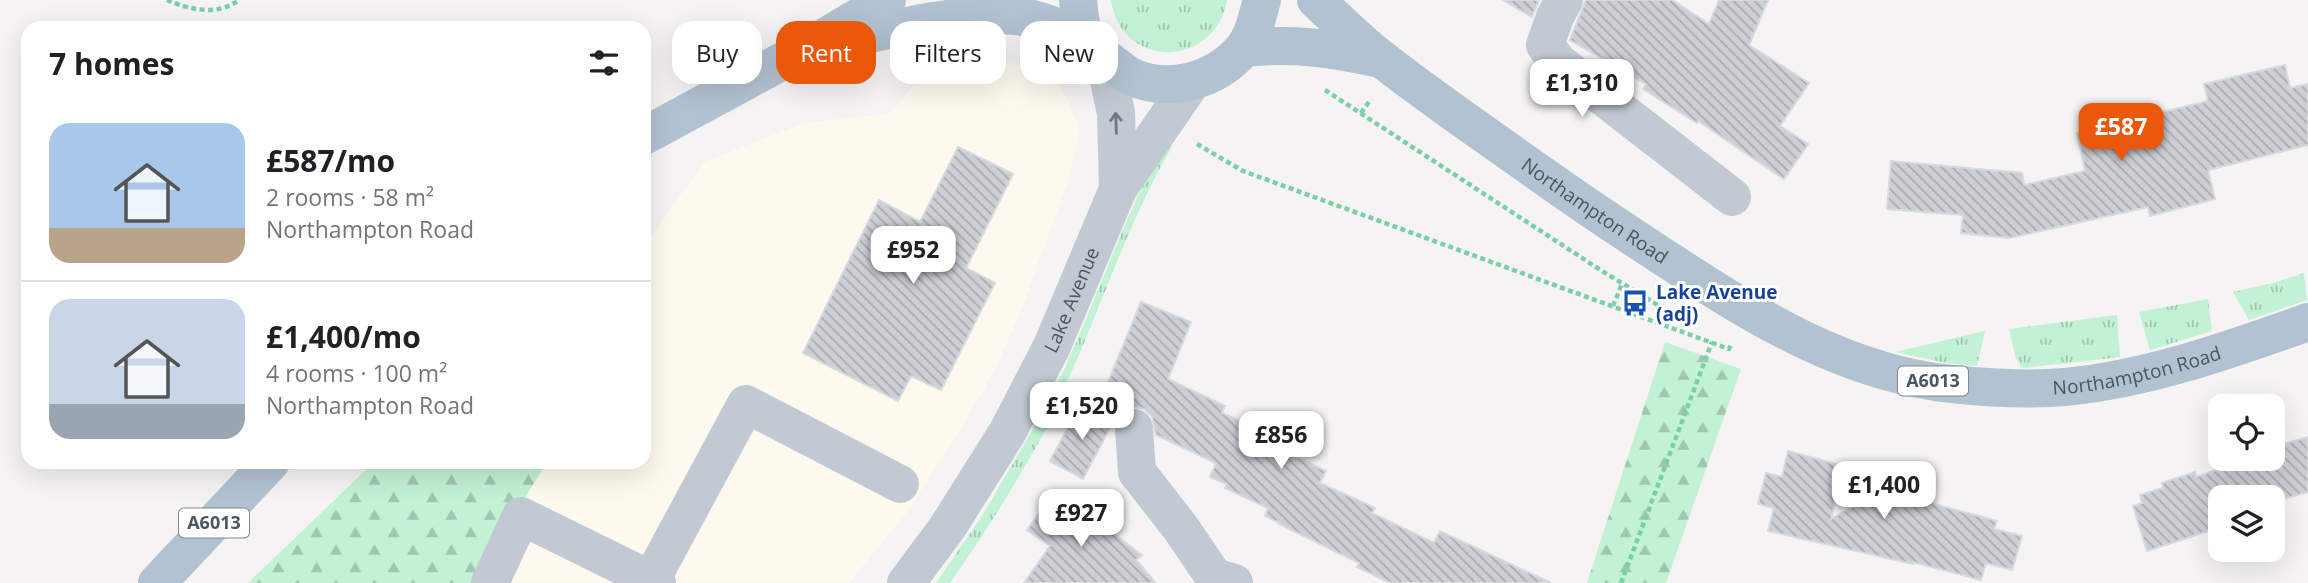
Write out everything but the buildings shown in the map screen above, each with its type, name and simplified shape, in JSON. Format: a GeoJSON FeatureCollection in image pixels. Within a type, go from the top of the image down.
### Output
{"type":"FeatureCollection","features":[{"type":"Feature","properties":{"kind":"main road"},"geometry":{"type":"LineString","coordinates":[[852,21],[887,0]]}},
{"type":"Feature","properties":{"kind":"main road"},"geometry":{"type":"LineString","coordinates":[[1078,0],[1082,21]]}},
{"type":"Feature","properties":{"kind":"main road"},"geometry":{"type":"LineString","coordinates":[[1118,67],[1130,76],[1162,84],[1192,82],[1217,73],[1244,48],[1255,25],[1262,0]]}},
{"type":"Feature","properties":{"kind":"main road","name":"Northampton Road"},"geometry":{"type":"LineString","coordinates":[[1316,0],[1382,59],[1592,211],[1731,301],[1843,358],[1888,372],[1949,384],[2002,388],[2063,387],[2119,379],[2179,365],[2308,323]]}},
{"type":"Feature","properties":{"kind":"main road"},"geometry":{"type":"LineString","coordinates":[[876,34],[964,16],[1018,16],[1038,21]]}},
{"type":"Feature","properties":{"kind":"main road","name":"Northampton Road"},"geometry":{"type":"LineString","coordinates":[[1244,48],[1272,45],[1324,47],[1382,59]]}},
{"type":"Feature","properties":{"kind":"main road"},"geometry":{"type":"LineString","coordinates":[[651,132],[776,64]]}},
{"type":"Feature","properties":{"kind":"main road","name":"A6013"},"geometry":{"type":"LineString","coordinates":[[158,583],[264,469]]}},
{"type":"Feature","properties":{"kind":"street"},"geometry":{"type":"LineString","coordinates":[[1564,0],[1545,45],[1558,62],[1732,197]]}},
{"type":"Feature","properties":{"kind":"street"},"geometry":{"type":"LineString","coordinates":[[1118,189],[1192,82]]}},
{"type":"Feature","properties":{"kind":"street"},"geometry":{"type":"LineString","coordinates":[[1106,84],[1116,113],[1118,189]]}},
{"type":"Feature","properties":{"kind":"street","name":"Lake Avenue"},"geometry":{"type":"LineString","coordinates":[[906,583],[947,528],[1007,433],[1052,346],[1118,189]]}},
{"type":"Feature","properties":{"kind":"street"},"geometry":{"type":"LineString","coordinates":[[490,583],[521,516],[654,581],[746,404],[900,484]]}},
{"type":"Feature","properties":{"kind":"street"},"geometry":{"type":"LineString","coordinates":[[1134,428],[1137,472],[1218,581]]}},
{"type":"Feature","properties":{"kind":"path"},"geometry":{"type":"LineString","coordinates":[[167,0],[204,10],[227,9],[239,0]]}},
{"type":"Feature","properties":{"kind":"path"},"geometry":{"type":"LineString","coordinates":[[1314,86],[1361,113],[1622,284],[1674,315]]}},
{"type":"Feature","properties":{"kind":"path"},"geometry":{"type":"LineString","coordinates":[[1361,113],[1368,103]]}},
{"type":"Feature","properties":{"kind":"path"},"geometry":{"type":"LineString","coordinates":[[1187,138],[1243,171],[1728,349]]}},
{"type":"Feature","properties":{"kind":"path"},"geometry":{"type":"LineString","coordinates":[[1613,306],[1622,284]]}},
{"type":"Feature","properties":{"kind":"path"},"geometry":{"type":"LineString","coordinates":[[1621,583],[1715,336]]}},
{"type":"Feature","properties":{"kind":"shaded area"},"geometry":{"type":"Polygon","coordinates":[[[1006,63],[1011,63],[1020,66],[1020,84],[1057,84],[1068,99],[1080,133],[1069,178],[1020,314],[993,373],[955,439],[904,516],[849,583],[425,583],[493,469],[651,469],[651,236],[704,162],[804,123],[888,114],[913,87],[919,84],[1006,84],[1006,63]]]}},
{"type":"Feature","properties":{"kind":"green space"},"geometry":{"type":"Polygon","coordinates":[[[1111,0],[1227,0],[1219,23],[1205,39],[1188,49],[1168,52],[1149,49],[1132,39],[1117,21],[1111,0]]]}},
{"type":"Feature","properties":{"kind":"green space"},"geometry":{"type":"Polygon","coordinates":[[[1165,143],[1172,147],[1142,204],[1066,384],[1056,386],[1121,233],[1165,143]]]}},
{"type":"Feature","properties":{"kind":"green space"},"geometry":{"type":"Polygon","coordinates":[[[2304,273],[2307,300],[2249,320],[2233,292],[2273,283],[2304,273]]]}},
{"type":"Feature","properties":{"kind":"green space"},"geometry":{"type":"Polygon","coordinates":[[[2208,299],[2212,331],[2150,350],[2139,312],[2208,299]]]}},
{"type":"Feature","properties":{"kind":"green space"},"geometry":{"type":"Polygon","coordinates":[[[2117,315],[2120,357],[2022,368],[2016,359],[2009,329],[2117,315]]]}},
{"type":"Feature","properties":{"kind":"green space"},"geometry":{"type":"Polygon","coordinates":[[[1985,331],[1977,366],[1946,363],[1895,352],[1985,331]]]}},
{"type":"Feature","properties":{"kind":"green space"},"geometry":{"type":"Polygon","coordinates":[[[1665,342],[1741,369],[1666,583],[1587,583],[1665,342]]]}},
{"type":"Feature","properties":{"kind":"green space"},"geometry":{"type":"Polygon","coordinates":[[[1061,401],[1009,494],[950,583],[936,583],[982,516],[1047,405],[1061,401]]]}},
{"type":"Feature","properties":{"kind":"green space"},"geometry":{"type":"Polygon","coordinates":[[[367,469],[543,469],[472,583],[248,583],[367,469]]]}},
{"type":"Feature","properties":{"kind":"place","name":"Lake Avenue (adj)"},"geometry":{"type":"Point","coordinates":[1635,303]}}]}
